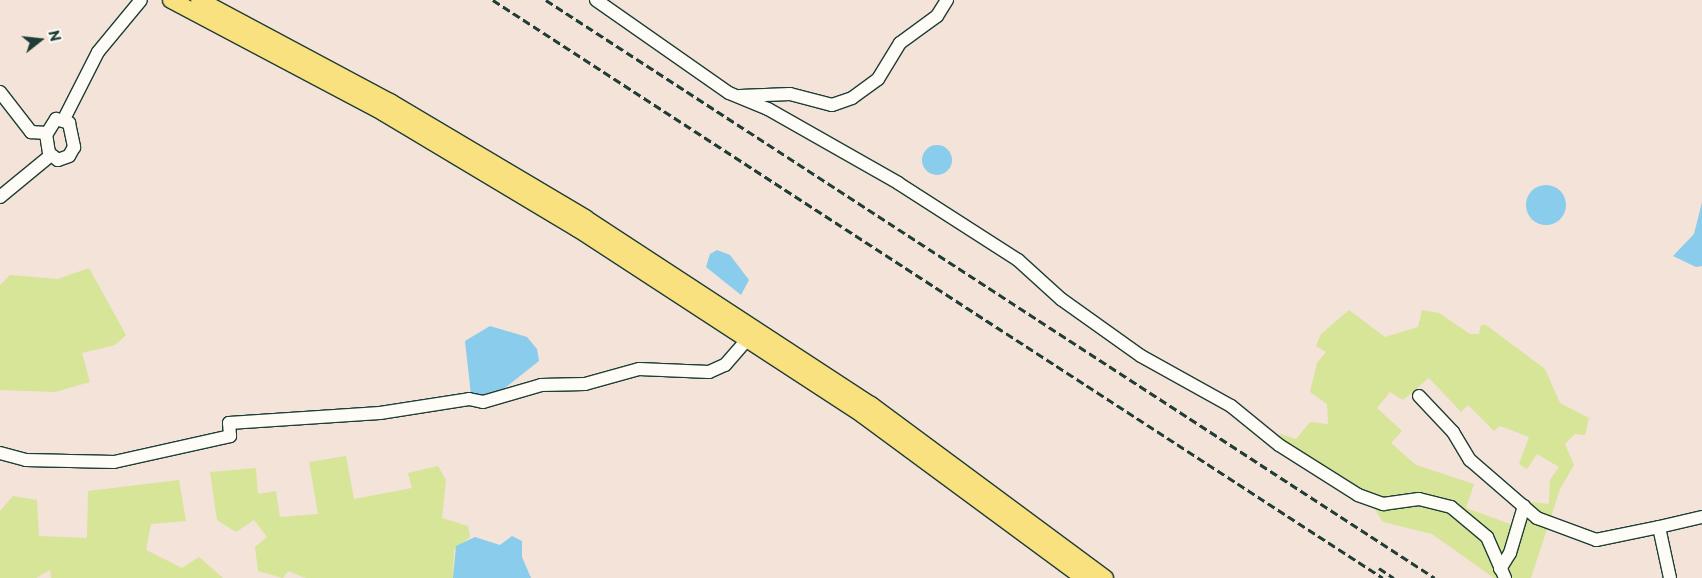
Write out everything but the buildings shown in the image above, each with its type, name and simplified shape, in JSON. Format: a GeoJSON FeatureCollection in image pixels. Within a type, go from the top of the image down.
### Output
{"type":"FeatureCollection","features":[{"type":"Feature","properties":{"kind":"main road"},"geometry":{"type":"LineString","coordinates":[[171,0],[467,161],[748,339],[926,459],[1084,578]]}},
{"type":"Feature","properties":{"kind":"main road"},"geometry":{"type":"LineString","coordinates":[[199,0],[413,115],[601,228],[871,404],[1105,578]]}},
{"type":"Feature","properties":{"kind":"street"},"geometry":{"type":"LineString","coordinates":[[64,118],[51,122],[46,133],[51,155],[58,160],[74,150],[64,118],[98,52],[141,0]]}},
{"type":"Feature","properties":{"kind":"street"},"geometry":{"type":"LineString","coordinates":[[596,0],[736,97],[768,110],[933,205],[1018,260],[1061,299],[1141,356],[1231,406],[1279,445],[1365,499],[1383,504],[1419,499],[1451,507],[1487,537],[1502,574]]}},
{"type":"Feature","properties":{"kind":"street"},"geometry":{"type":"LineString","coordinates":[[736,97],[790,94],[816,103],[844,102],[878,79],[900,44],[937,16],[947,0]]}},
{"type":"Feature","properties":{"kind":"street"},"geometry":{"type":"LineString","coordinates":[[0,92],[31,132],[46,133]]}},
{"type":"Feature","properties":{"kind":"street"},"geometry":{"type":"LineString","coordinates":[[0,198],[51,155]]}},
{"type":"Feature","properties":{"kind":"street"},"geometry":{"type":"LineString","coordinates":[[0,453],[26,460],[114,462],[230,436],[229,423],[380,414],[469,399],[484,402],[541,385],[585,384],[639,369],[708,372],[725,366],[748,339]]}},
{"type":"Feature","properties":{"kind":"street"},"geometry":{"type":"LineString","coordinates":[[1419,396],[1453,432],[1470,460],[1537,518],[1596,540],[1659,528],[1702,517]]}},
{"type":"Feature","properties":{"kind":"street"},"geometry":{"type":"LineString","coordinates":[[1502,574],[1524,506]]}},
{"type":"Feature","properties":{"kind":"street"},"geometry":{"type":"LineString","coordinates":[[1659,528],[1670,578]]}},
{"type":"Feature","properties":{"kind":"green space"},"geometry":{"type":"Polygon","coordinates":[[[89,268],[126,335],[115,345],[82,353],[90,382],[55,392],[0,390],[0,285],[10,275],[58,279],[89,268]]]}},
{"type":"Feature","properties":{"kind":"green space"},"geometry":{"type":"Polygon","coordinates":[[[1349,310],[1385,337],[1418,327],[1422,310],[1439,313],[1470,334],[1479,334],[1481,325],[1486,325],[1545,369],[1560,403],[1589,418],[1585,435],[1575,434],[1565,444],[1574,465],[1560,489],[1531,578],[1494,578],[1432,534],[1383,522],[1368,499],[1333,470],[1293,450],[1278,437],[1281,434],[1296,439],[1310,422],[1328,424],[1327,404],[1310,392],[1317,363],[1326,352],[1316,346],[1321,334],[1349,310]],[[1429,378],[1403,400],[1390,392],[1377,408],[1402,431],[1391,443],[1416,465],[1474,484],[1466,508],[1521,528],[1530,502],[1549,504],[1550,480],[1559,467],[1537,454],[1527,469],[1519,464],[1529,437],[1500,426],[1494,431],[1468,405],[1461,412],[1429,378]]]}},
{"type":"Feature","properties":{"kind":"green space"},"geometry":{"type":"Polygon","coordinates":[[[346,456],[354,499],[412,488],[408,473],[438,466],[446,480],[442,518],[468,526],[470,537],[454,550],[453,578],[306,578],[288,571],[283,578],[258,571],[255,547],[267,537],[254,520],[236,532],[217,520],[210,472],[256,468],[258,494],[276,491],[280,517],[318,514],[309,462],[346,456]]]}},
{"type":"Feature","properties":{"kind":"green space"},"geometry":{"type":"Polygon","coordinates":[[[179,480],[186,521],[151,524],[146,550],[182,568],[199,557],[223,578],[51,578],[50,570],[36,578],[0,578],[0,511],[13,496],[37,500],[39,536],[87,538],[88,491],[179,480]]]}},
{"type":"Feature","properties":{"kind":"water"},"geometry":{"type":"Polygon","coordinates":[[[937,145],[947,150],[952,160],[947,170],[937,175],[927,170],[922,160],[927,150],[937,145]]]}},
{"type":"Feature","properties":{"kind":"water"},"geometry":{"type":"Polygon","coordinates":[[[1550,185],[1557,188],[1563,194],[1566,205],[1565,213],[1557,222],[1550,225],[1542,225],[1535,222],[1527,213],[1526,201],[1529,194],[1538,186],[1550,185]]]}},
{"type":"Feature","properties":{"kind":"water"},"geometry":{"type":"Polygon","coordinates":[[[1702,202],[1702,266],[1696,267],[1673,256],[1694,234],[1702,202]]]}},
{"type":"Feature","properties":{"kind":"water"},"geometry":{"type":"Polygon","coordinates":[[[717,250],[730,255],[749,280],[741,295],[706,267],[710,254],[717,250]]]}},
{"type":"Feature","properties":{"kind":"water"},"geometry":{"type":"Polygon","coordinates":[[[490,326],[527,337],[537,349],[539,361],[501,391],[489,396],[471,395],[465,341],[490,326]]]}},
{"type":"Feature","properties":{"kind":"water"},"geometry":{"type":"Polygon","coordinates":[[[512,536],[522,541],[522,557],[531,578],[453,578],[456,546],[475,537],[500,545],[512,536]]]}},
{"type":"Feature","properties":{"kind":"railway"},"geometry":{"type":"LineString","coordinates":[[493,0],[1383,578]]}},
{"type":"Feature","properties":{"kind":"railway"},"geometry":{"type":"LineString","coordinates":[[546,0],[1435,578]]}},
{"type":"Feature","properties":{"kind":"railway"},"geometry":{"type":"LineString","coordinates":[[1379,568],[1394,578]]}}]}
